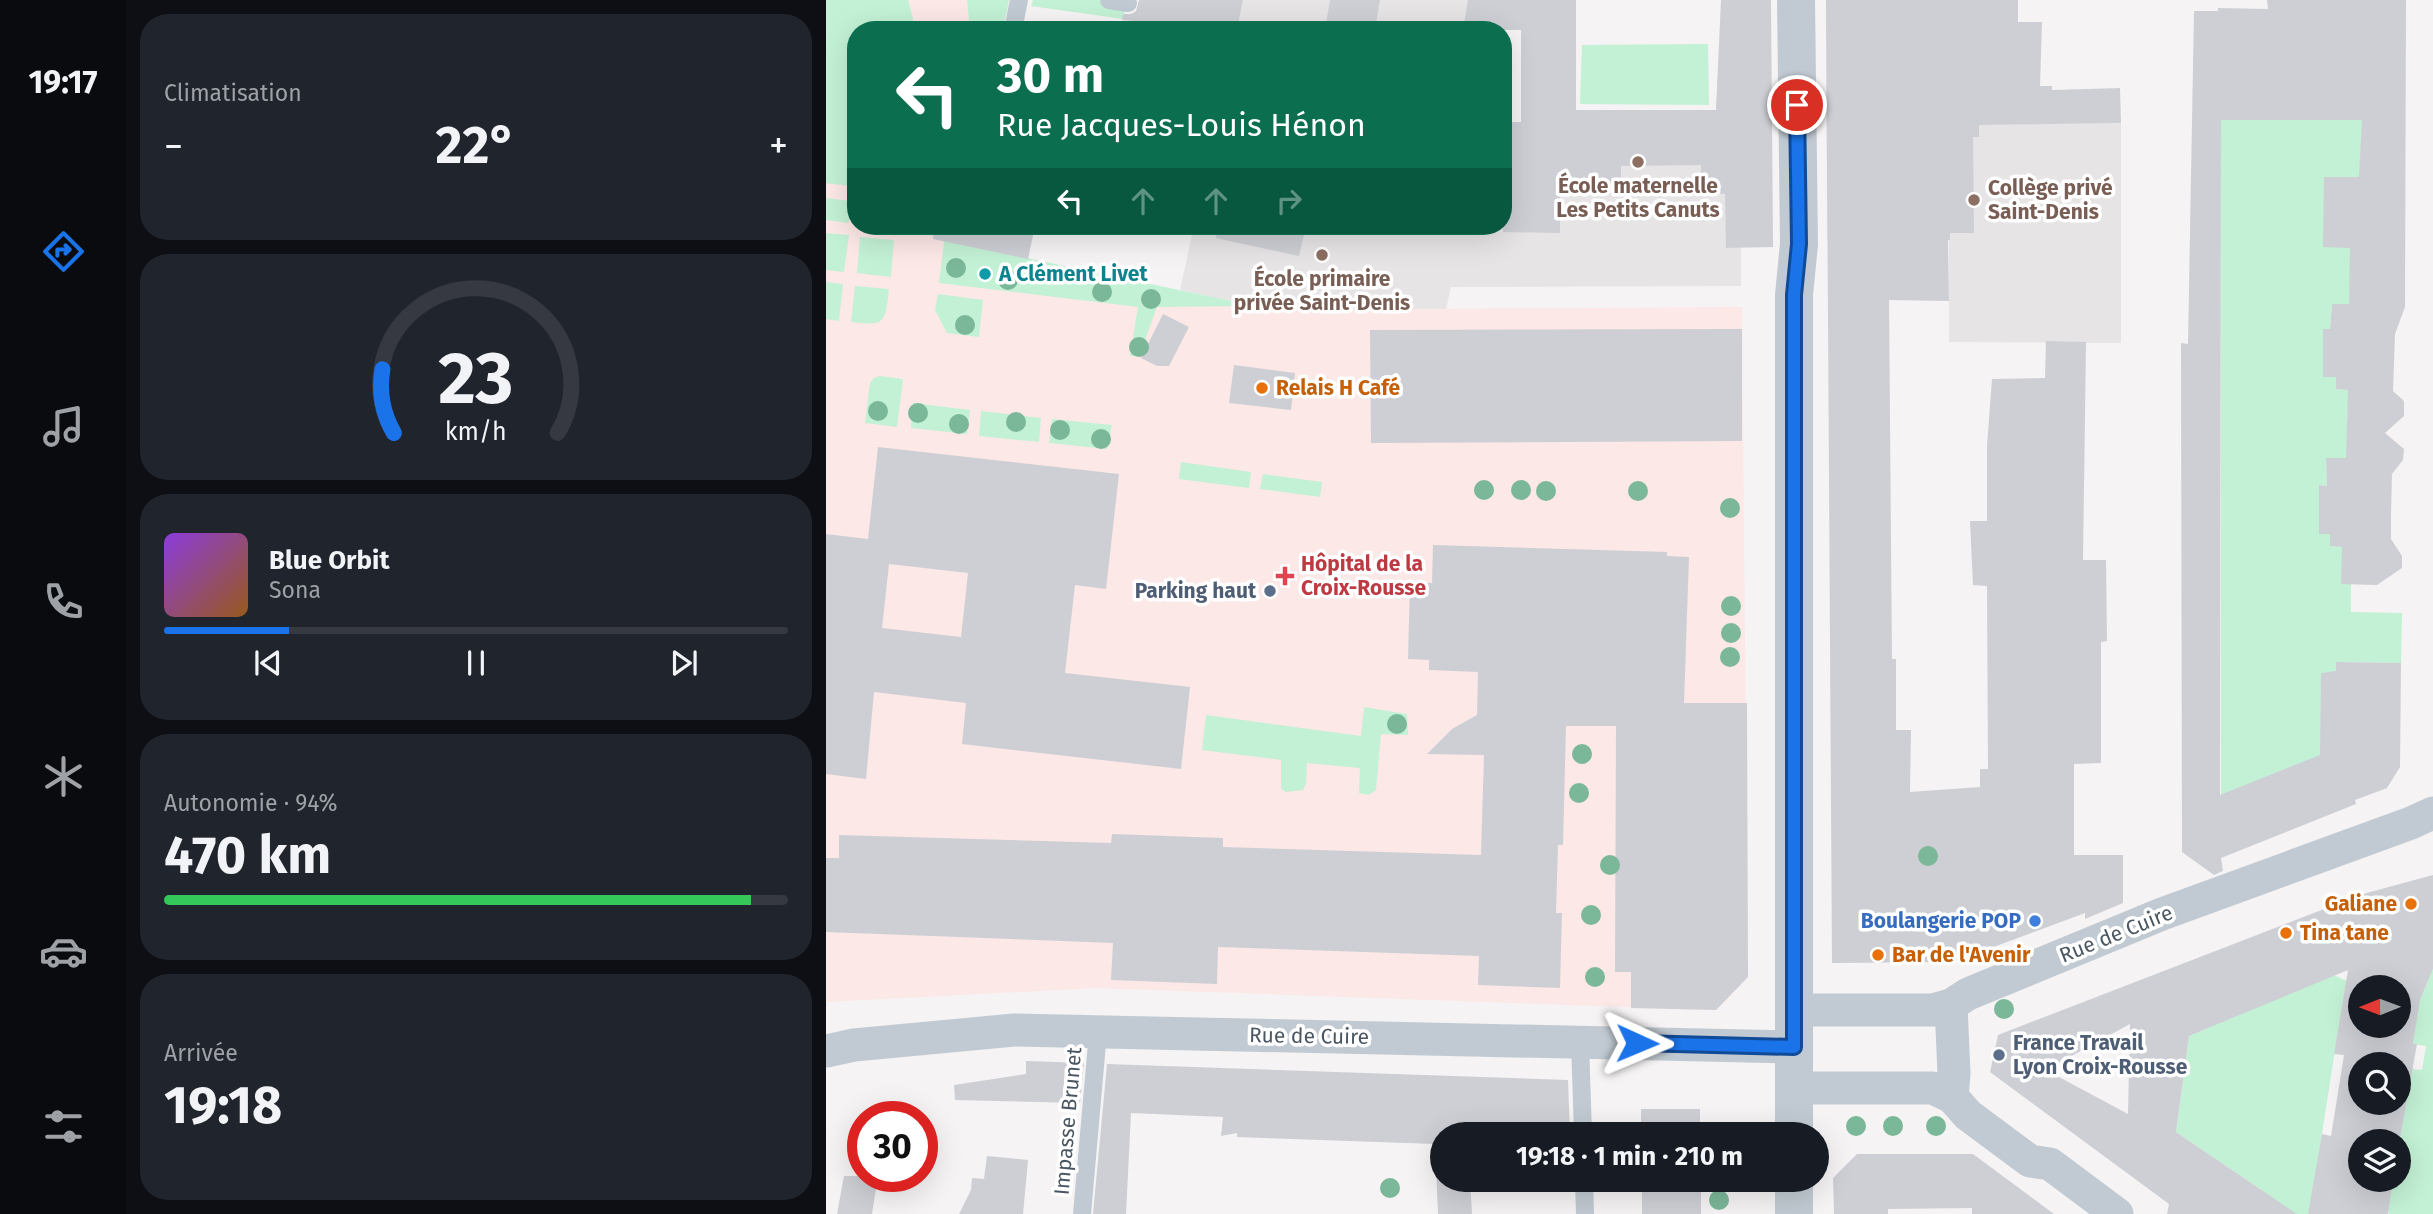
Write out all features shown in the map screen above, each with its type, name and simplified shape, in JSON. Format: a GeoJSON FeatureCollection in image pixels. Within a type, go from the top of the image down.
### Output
{"type":"FeatureCollection","features":[{"type":"Feature","properties":{"kind":"street"},"geometry":{"type":"LineString","coordinates":[[1794,1122],[1794,295],[1799,244],[1796,0]]}},
{"type":"Feature","properties":{"kind":"street","name":"Rue de Cuire"},"geometry":{"type":"LineString","coordinates":[[826,1051],[854,1045],[1014,1030],[1580,1042],[1793,1029],[1933,1010],[1951,1005],[1968,993],[2162,914],[2433,813]]}},
{"type":"Feature","properties":{"kind":"street"},"geometry":{"type":"LineString","coordinates":[[1951,1005],[1954,1049],[1952,1097]]}},
{"type":"Feature","properties":{"kind":"street"},"geometry":{"type":"LineString","coordinates":[[1794,1088],[1933,1088],[1952,1097],[1968,1115],[2029,1161],[2050,1164],[2117,1214]]}},
{"type":"Feature","properties":{"kind":"street"},"geometry":{"type":"LineString","coordinates":[[1794,1192],[1794,1214]]}},
{"type":"Feature","properties":{"kind":"lane"},"geometry":{"type":"LineString","coordinates":[[1015,21],[1019,0]]}},
{"type":"Feature","properties":{"kind":"lane"},"geometry":{"type":"LineString","coordinates":[[1109,0],[1128,3]]}},
{"type":"Feature","properties":{"kind":"lane","name":"Impasse Brunet"},"geometry":{"type":"LineString","coordinates":[[1082,1214],[1098,1032]]}},
{"type":"Feature","properties":{"kind":"lane"},"geometry":{"type":"LineString","coordinates":[[1580,1042],[1583,1122]]}},
{"type":"Feature","properties":{"kind":"lane"},"geometry":{"type":"LineString","coordinates":[[1584,1192],[1585,1214]]}},
{"type":"Feature","properties":{"kind":"shaded area","name":"Hôpital de la Croix-Rousse"},"geometry":{"type":"Polygon","coordinates":[[[826,0],[1009,0],[1005,21],[847,21],[847,235],[962,235],[960,244],[1270,310],[1742,307],[1748,977],[1725,1002],[1710,1002],[1710,1010],[1096,988],[826,1002],[826,0]]]}},
{"type":"Feature","properties":{"kind":"shaded area"},"geometry":{"type":"Polygon","coordinates":[[[1243,0],[1498,0],[1494,21],[1239,21],[1243,0]]]}},
{"type":"Feature","properties":{"kind":"shaded area","name":"Collège privé Saint-Denis"},"geometry":{"type":"Polygon","coordinates":[[[1826,18],[1907,26],[1949,125],[2121,123],[2121,343],[1949,342],[1949,240],[1827,239],[1826,18]]]}},
{"type":"Feature","properties":{"kind":"shaded area","name":"École maternelle Les Petits Canuts"},"geometry":{"type":"Polygon","coordinates":[[[1719,49],[1771,50],[1772,199],[1726,248],[1741,247],[1741,286],[1451,287],[1446,309],[1270,310],[1180,290],[1192,235],[1512,235],[1512,212],[1576,110],[1716,110],[1719,49]]]}},
{"type":"Feature","properties":{"kind":"green space"},"geometry":{"type":"Polygon","coordinates":[[[826,0],[908,0],[914,21],[847,21],[847,186],[826,183],[826,0]]]}},
{"type":"Feature","properties":{"kind":"green space"},"geometry":{"type":"Polygon","coordinates":[[[967,0],[1009,0],[1005,21],[969,21],[967,0]]]}},
{"type":"Feature","properties":{"kind":"green space"},"geometry":{"type":"Polygon","coordinates":[[[1033,0],[1127,0],[1123,19],[1031,6],[1033,0]]]}},
{"type":"Feature","properties":{"kind":"green space"},"geometry":{"type":"Polygon","coordinates":[[[1708,44],[1709,105],[1580,104],[1582,45],[1708,44]]]}},
{"type":"Feature","properties":{"kind":"green space"},"geometry":{"type":"Polygon","coordinates":[[[2221,120],[2377,120],[2354,305],[2332,304],[2330,329],[2323,330],[2323,376],[2336,377],[2336,389],[2353,390],[2352,407],[2347,411],[2347,440],[2351,458],[2326,458],[2327,486],[2320,485],[2319,534],[2330,534],[2330,546],[2347,547],[2351,612],[2402,613],[2401,663],[2336,662],[2348,744],[2221,839],[2221,120]]]}},
{"type":"Feature","properties":{"kind":"green space"},"geometry":{"type":"Polygon","coordinates":[[[826,198],[847,201],[847,223],[826,220],[826,198]]]}},
{"type":"Feature","properties":{"kind":"green space"},"geometry":{"type":"Polygon","coordinates":[[[826,233],[849,235],[844,272],[826,270],[826,233]]]}},
{"type":"Feature","properties":{"kind":"green space"},"geometry":{"type":"Polygon","coordinates":[[[945,235],[962,235],[960,244],[1255,306],[1157,307],[1139,356],[1130,356],[1138,307],[939,283],[945,235]]]}},
{"type":"Feature","properties":{"kind":"green space"},"geometry":{"type":"Polygon","coordinates":[[[860,237],[894,240],[891,277],[857,273],[860,237]]]}},
{"type":"Feature","properties":{"kind":"green space"},"geometry":{"type":"Polygon","coordinates":[[[826,282],[843,284],[839,321],[826,319],[826,282]]]}},
{"type":"Feature","properties":{"kind":"green space"},"geometry":{"type":"Polygon","coordinates":[[[855,286],[889,289],[884,316],[877,323],[851,322],[855,286]]]}},
{"type":"Feature","properties":{"kind":"green space"},"geometry":{"type":"Polygon","coordinates":[[[938,294],[983,300],[979,337],[947,333],[935,310],[938,294]]]}},
{"type":"Feature","properties":{"kind":"green space"},"geometry":{"type":"Polygon","coordinates":[[[880,376],[903,379],[897,427],[865,423],[870,383],[880,376]]]}},
{"type":"Feature","properties":{"kind":"green space"},"geometry":{"type":"Polygon","coordinates":[[[913,403],[970,410],[967,434],[911,428],[913,403]]]}},
{"type":"Feature","properties":{"kind":"green space"},"geometry":{"type":"Polygon","coordinates":[[[981,411],[1041,418],[1039,442],[979,436],[981,411]]]}},
{"type":"Feature","properties":{"kind":"green space"},"geometry":{"type":"Polygon","coordinates":[[[1052,419],[1112,425],[1107,449],[1049,443],[1052,419]]]}},
{"type":"Feature","properties":{"kind":"green space"},"geometry":{"type":"Polygon","coordinates":[[[1181,462],[1251,472],[1249,488],[1179,479],[1181,462]]]}},
{"type":"Feature","properties":{"kind":"green space"},"geometry":{"type":"Polygon","coordinates":[[[1263,474],[1322,482],[1320,497],[1260,489],[1263,474]]]}},
{"type":"Feature","properties":{"kind":"green space"},"geometry":{"type":"Polygon","coordinates":[[[1364,707],[1407,714],[1408,735],[1381,734],[1376,790],[1369,795],[1359,793],[1360,768],[1307,763],[1303,790],[1286,792],[1281,789],[1281,760],[1202,750],[1206,715],[1361,736],[1364,707]]]}},
{"type":"Feature","properties":{"kind":"green space"},"geometry":{"type":"Polygon","coordinates":[[[2433,969],[2433,1214],[2389,1214],[2389,1192],[2411,1192],[2411,1129],[2402,1129],[2404,1115],[2411,1115],[2412,1069],[2422,1070],[2426,1046],[2413,1044],[2415,1011],[2433,969]]]}},
{"type":"Feature","properties":{"kind":"green space"},"geometry":{"type":"Polygon","coordinates":[[[2334,975],[2348,982],[2348,1004],[2338,1031],[2318,1159],[2315,1214],[2292,1214],[2176,1132],[2189,1036],[2334,975]]]}},
{"type":"Feature","properties":{"kind":"building"},"geometry":{"type":"Polygon","coordinates":[[[1139,0],[1243,0],[1239,21],[1122,20],[1123,14],[1136,11],[1139,0]]]}},
{"type":"Feature","properties":{"kind":"building"},"geometry":{"type":"Polygon","coordinates":[[[1330,0],[1380,0],[1376,21],[1326,21],[1330,0]]]}},
{"type":"Feature","properties":{"kind":"building"},"geometry":{"type":"Polygon","coordinates":[[[1468,0],[1576,0],[1576,110],[1716,110],[1721,0],[1771,0],[1773,247],[1726,248],[1725,194],[1701,193],[1701,165],[1621,166],[1621,194],[1560,195],[1560,233],[1512,232],[1512,122],[1521,122],[1521,30],[1512,30],[1512,21],[1464,21],[1468,0]]]}},
{"type":"Feature","properties":{"kind":"building"},"geometry":{"type":"Polygon","coordinates":[[[1826,0],[2018,0],[2018,22],[2042,22],[2040,86],[2052,86],[2052,90],[2120,88],[2121,123],[1979,125],[1979,137],[1973,137],[1974,233],[1950,233],[1949,301],[1889,300],[1892,659],[1896,659],[1896,730],[1911,730],[1910,792],[1980,787],[1980,769],[1988,769],[1987,586],[1973,585],[1970,521],[1987,521],[1987,446],[1992,379],[2045,378],[2046,341],[2086,342],[2083,560],[2106,560],[2107,641],[2101,642],[2101,763],[2074,764],[2074,855],[2123,855],[2123,903],[2085,919],[2085,913],[1953,962],[1832,963],[1826,0]]]}},
{"type":"Feature","properties":{"kind":"building"},"geometry":{"type":"Polygon","coordinates":[[[2267,0],[2406,0],[2405,307],[2395,334],[2393,391],[2404,401],[2404,416],[2385,433],[2404,449],[2403,460],[2392,474],[2391,514],[2391,539],[2402,556],[2402,568],[2377,585],[2341,584],[2342,547],[2330,546],[2330,534],[2319,534],[2319,485],[2327,486],[2326,458],[2346,458],[2348,390],[2336,389],[2336,377],[2323,377],[2323,329],[2330,329],[2332,304],[2349,304],[2350,248],[2323,247],[2324,177],[2359,177],[2362,120],[2221,120],[2220,795],[2320,755],[2321,673],[2336,671],[2336,662],[2401,663],[2400,767],[2387,788],[2355,800],[2356,804],[2221,858],[2223,871],[2214,875],[2182,852],[2181,343],[2188,344],[2194,11],[2218,11],[2218,8],[2268,9],[2267,0]]]}},
{"type":"Feature","properties":{"kind":"building"},"geometry":{"type":"Polygon","coordinates":[[[933,235],[1033,235],[1028,259],[933,239],[933,235]]]}},
{"type":"Feature","properties":{"kind":"building"},"geometry":{"type":"Polygon","coordinates":[[[1216,235],[1304,235],[1299,256],[1216,238],[1216,235]]]}},
{"type":"Feature","properties":{"kind":"building"},"geometry":{"type":"Polygon","coordinates":[[[1163,314],[1189,327],[1169,366],[1157,366],[1141,358],[1163,314]]]}},
{"type":"Feature","properties":{"kind":"building"},"geometry":{"type":"Polygon","coordinates":[[[1742,329],[1742,441],[1371,443],[1370,330],[1742,329]]]}},
{"type":"Feature","properties":{"kind":"building","name":"Relais H Café"},"geometry":{"type":"Polygon","coordinates":[[[1234,365],[1295,373],[1291,410],[1229,403],[1234,365]]]}},
{"type":"Feature","properties":{"kind":"building"},"geometry":{"type":"Polygon","coordinates":[[[878,447],[1119,474],[1106,589],[1075,585],[1065,673],[1190,687],[1181,769],[962,744],[966,703],[874,692],[866,779],[826,774],[826,534],[868,539],[878,447]],[[889,564],[882,628],[961,637],[968,573],[889,564]]]}},
{"type":"Feature","properties":{"kind":"building"},"geometry":{"type":"Polygon","coordinates":[[[1433,545],[1667,552],[1667,556],[1689,557],[1684,703],[1747,703],[1748,977],[1716,1010],[1631,1008],[1631,972],[1615,972],[1616,726],[1566,726],[1563,845],[1558,845],[1556,913],[1562,913],[1560,988],[1478,985],[1479,956],[1218,947],[1217,984],[1111,980],[1113,943],[826,932],[826,858],[839,858],[839,835],[1111,843],[1112,834],[1223,838],[1223,847],[1481,855],[1484,755],[1427,754],[1452,729],[1477,715],[1478,672],[1429,670],[1429,660],[1408,659],[1410,582],[1432,583],[1433,545]]]}},
{"type":"Feature","properties":{"kind":"building"},"geometry":{"type":"Polygon","coordinates":[[[2433,875],[2433,969],[2420,1000],[2413,1044],[2417,1044],[2411,1077],[2411,1052],[2348,1052],[2348,1115],[2404,1115],[2402,1129],[2348,1129],[2348,1192],[2391,1192],[2388,1214],[2308,1214],[2322,1134],[2331,1136],[2344,1055],[2334,1054],[2348,970],[2189,1036],[2176,1132],[2297,1214],[2167,1214],[2169,1204],[1990,1072],[1998,1035],[2363,894],[2433,875]],[[2130,1024],[2046,1070],[2128,1114],[2130,1024]]]}},
{"type":"Feature","properties":{"kind":"building"},"geometry":{"type":"Polygon","coordinates":[[[1026,1061],[1084,1063],[1080,1103],[955,1100],[954,1085],[1026,1074],[1026,1061]]]}},
{"type":"Feature","properties":{"kind":"building"},"geometry":{"type":"Polygon","coordinates":[[[1107,1064],[1568,1080],[1570,1122],[1430,1122],[1430,1144],[1237,1137],[1237,1133],[1221,1136],[1223,1117],[1131,1113],[1126,1214],[1093,1214],[1107,1064]]]}},
{"type":"Feature","properties":{"kind":"building"},"geometry":{"type":"Polygon","coordinates":[[[1641,1109],[1700,1109],[1700,1122],[1641,1122],[1641,1109]]]}},
{"type":"Feature","properties":{"kind":"building"},"geometry":{"type":"Polygon","coordinates":[[[1857,1154],[1973,1154],[2054,1214],[1972,1214],[1972,1208],[1888,1209],[1888,1214],[1834,1214],[1833,1178],[1857,1154]]]}},
{"type":"Feature","properties":{"kind":"building"},"geometry":{"type":"Polygon","coordinates":[[[987,1156],[1028,1160],[1023,1214],[959,1214],[971,1190],[972,1178],[984,1179],[987,1156]]]}},
{"type":"Feature","properties":{"kind":"building"},"geometry":{"type":"Polygon","coordinates":[[[844,1176],[847,1176],[847,1192],[875,1192],[872,1214],[837,1214],[844,1176]]]}},
{"type":"Feature","properties":{"kind":"building"},"geometry":{"type":"Polygon","coordinates":[[[1437,1192],[1471,1192],[1472,1214],[1438,1214],[1437,1192]]]}},
{"type":"Feature","properties":{"kind":"building"},"geometry":{"type":"Polygon","coordinates":[[[1642,1192],[1701,1192],[1701,1214],[1642,1214],[1642,1192]]]}},
{"type":"Feature","properties":{"kind":"place","name":"École maternelle Les Petits Canuts"},"geometry":{"type":"Point","coordinates":[1638,162]}},
{"type":"Feature","properties":{"kind":"place","name":"Collège privé Saint-Denis"},"geometry":{"type":"Point","coordinates":[1974,200]}},
{"type":"Feature","properties":{"kind":"place","name":"École primaire privée Saint-Denis"},"geometry":{"type":"Point","coordinates":[1322,255]}},
{"type":"Feature","properties":{"kind":"place","name":"A Clément Livet"},"geometry":{"type":"Point","coordinates":[985,274]}},
{"type":"Feature","properties":{"kind":"place","name":"Relais H Café"},"geometry":{"type":"Point","coordinates":[1262,388]}},
{"type":"Feature","properties":{"kind":"place","name":"Hôpital de la Croix-Rousse"},"geometry":{"type":"Point","coordinates":[1285,576]}},
{"type":"Feature","properties":{"kind":"place","name":"Parking haut"},"geometry":{"type":"Point","coordinates":[1270,591]}},
{"type":"Feature","properties":{"kind":"place","name":"Galiane"},"geometry":{"type":"Point","coordinates":[2411,904]}},
{"type":"Feature","properties":{"kind":"place","name":"Boulangerie POP"},"geometry":{"type":"Point","coordinates":[2035,921]}},
{"type":"Feature","properties":{"kind":"place","name":"Tina tane"},"geometry":{"type":"Point","coordinates":[2286,933]}},
{"type":"Feature","properties":{"kind":"place","name":"Bar de l'Avenir"},"geometry":{"type":"Point","coordinates":[1878,955]}},
{"type":"Feature","properties":{"kind":"place","name":"France Travail Lyon Croix-Rousse"},"geometry":{"type":"Point","coordinates":[1999,1055]}},
{"type":"Feature","properties":{"kind":"route"},"geometry":{"type":"LineString","coordinates":[[1637,1043],[1794,1047],[1794,295],[1799,244],[1797,105]]}}]}
